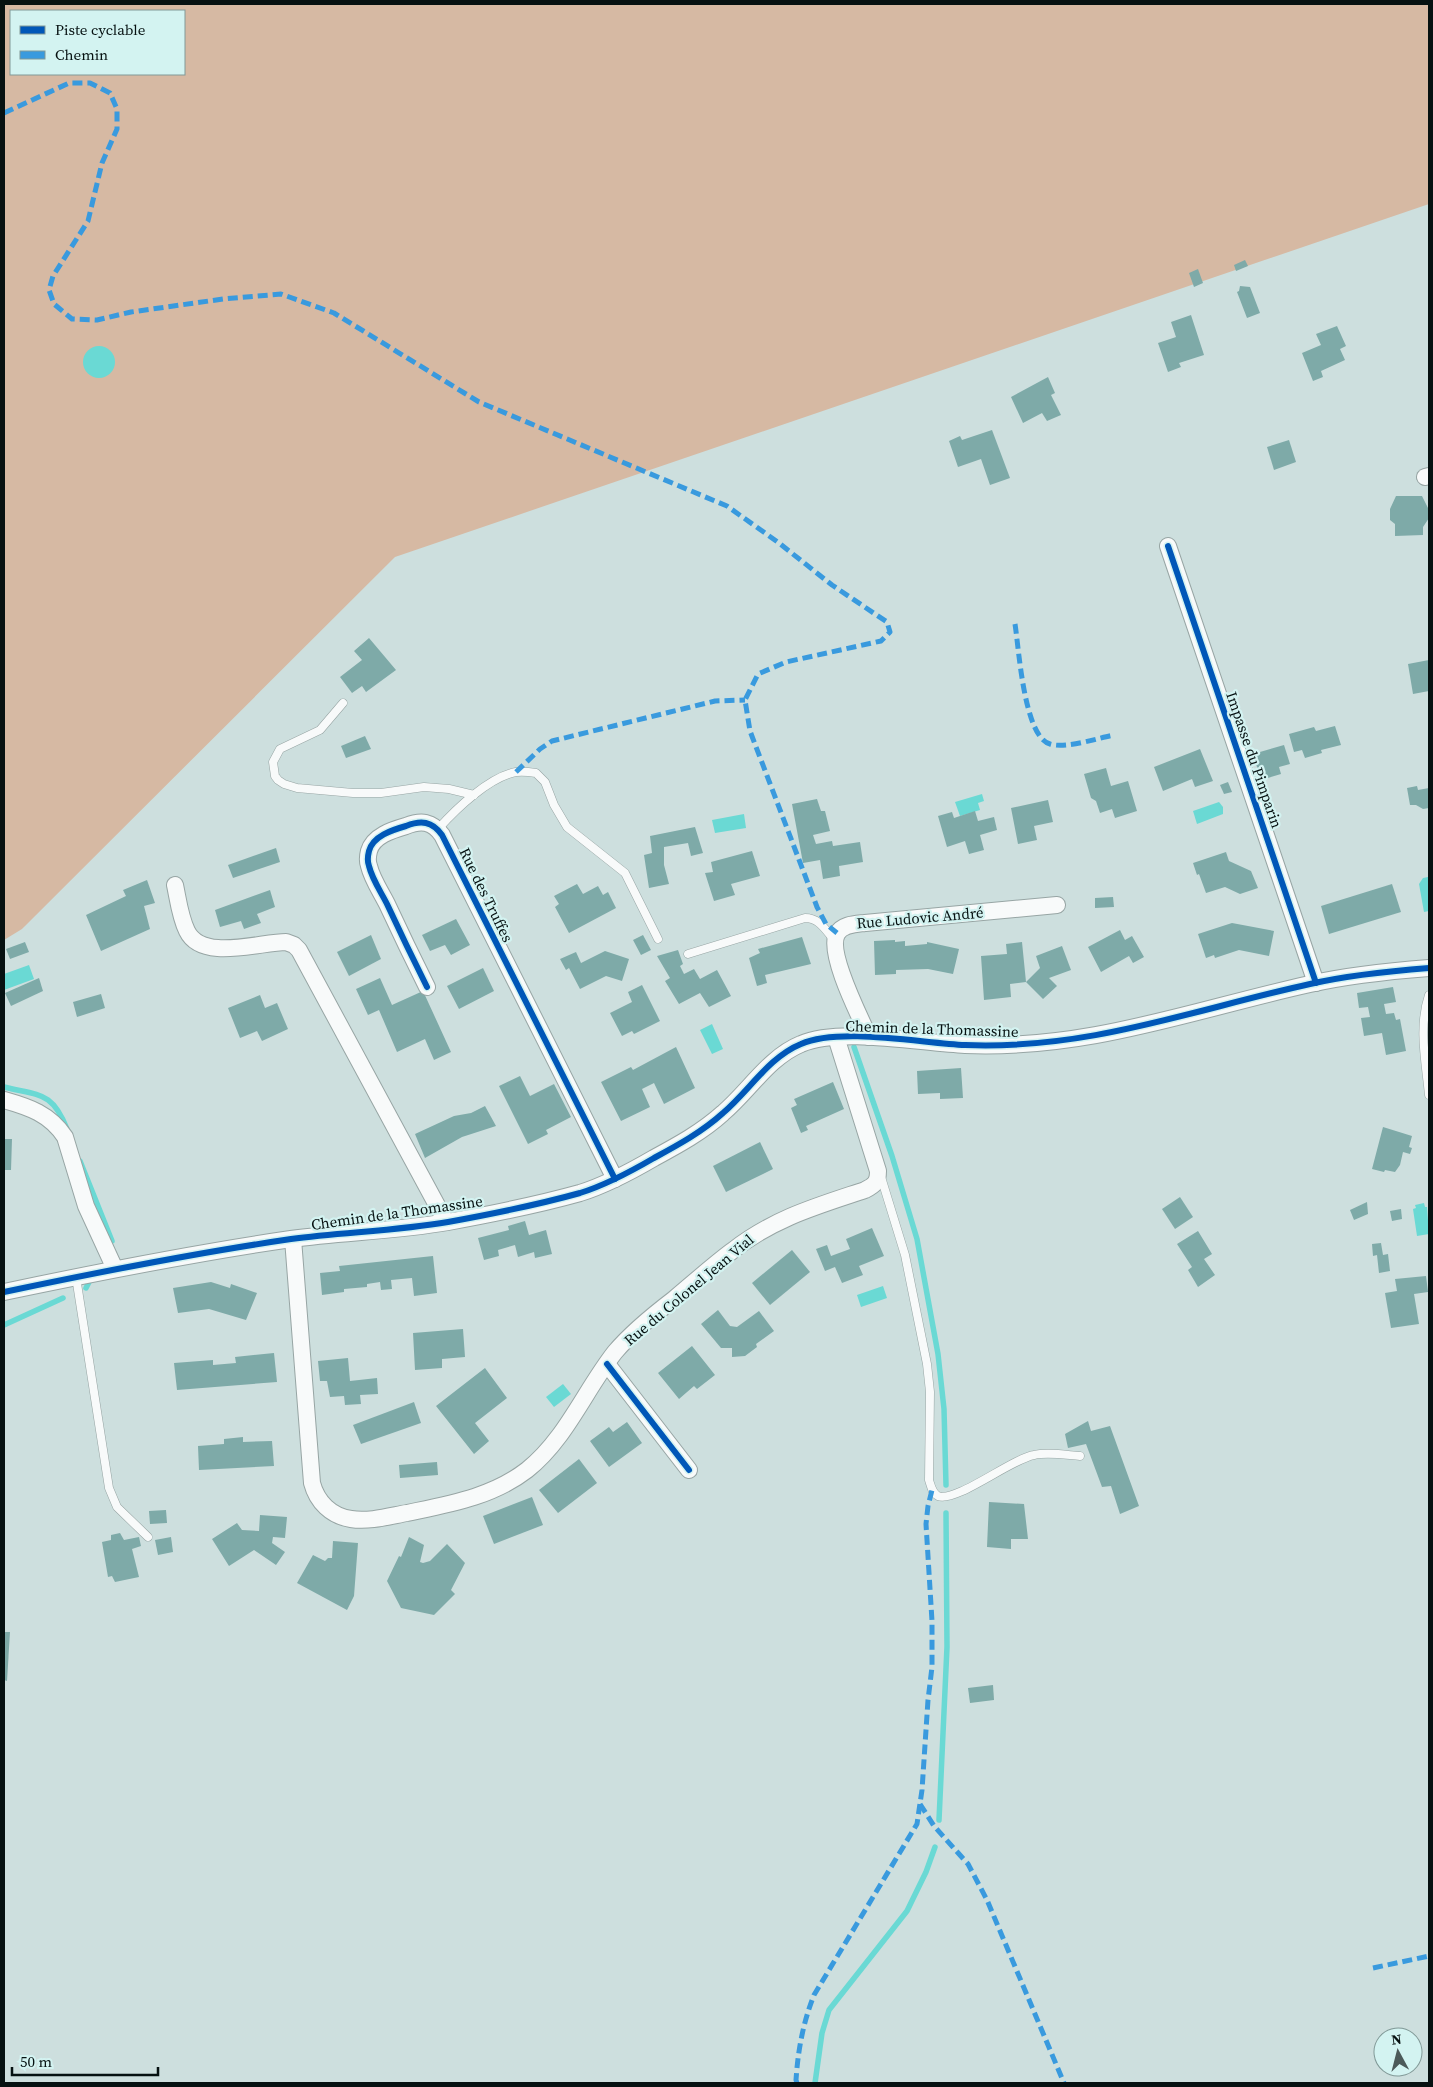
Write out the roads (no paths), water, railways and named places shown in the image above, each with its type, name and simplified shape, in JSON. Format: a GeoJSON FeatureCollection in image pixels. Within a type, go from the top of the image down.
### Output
{"type":"FeatureCollection","features":[{"type":"Feature","properties":{"kind":"street","name":"Impasse du Pimparin"},"geometry":{"type":"LineString","coordinates":[[1168,546],[1316,983]]}},
{"type":"Feature","properties":{"kind":"street"},"geometry":{"type":"LineString","coordinates":[[427,987],[374,879],[368,859],[369,849],[374,841],[383,835],[407,825],[421,822],[432,824],[438,829]]}},
{"type":"Feature","properties":{"kind":"street","name":"Rue des Truffes"},"geometry":{"type":"LineString","coordinates":[[438,829],[616,1179]]}},
{"type":"Feature","properties":{"kind":"street"},"geometry":{"type":"LineString","coordinates":[[174,885],[187,931],[194,940],[205,946],[221,949],[286,942],[300,950],[446,1222]]}},
{"type":"Feature","properties":{"kind":"street","name":"Rue Ludovic André"},"geometry":{"type":"LineString","coordinates":[[835,941],[837,933],[848,925],[1057,905]]}},
{"type":"Feature","properties":{"kind":"street"},"geometry":{"type":"LineString","coordinates":[[835,941],[837,961],[869,1038]]}},
{"type":"Feature","properties":{"kind":"street","name":"Chemin de la Thomassine"},"geometry":{"type":"LineString","coordinates":[[4,1292],[115,1269],[293,1239],[446,1222],[541,1203],[594,1188],[616,1179],[675,1147],[706,1127],[734,1103],[777,1059],[790,1050],[812,1041],[836,1037],[986,1046],[1054,1042],[1117,1032],[1316,983],[1386,972],[1429,968]]}},
{"type":"Feature","properties":{"kind":"street"},"geometry":{"type":"LineString","coordinates":[[836,1037],[878,1171]]}},
{"type":"Feature","properties":{"kind":"street"},"geometry":{"type":"LineString","coordinates":[[4,1100],[40,1112],[62,1132],[86,1206],[115,1269]]}},
{"type":"Feature","properties":{"kind":"street","name":"Rue du Colonel Jean Vial"},"geometry":{"type":"LineString","coordinates":[[293,1239],[314,1491],[323,1504],[343,1517],[358,1520],[385,1517],[454,1504],[478,1497],[510,1481],[534,1464],[558,1437],[607,1364],[629,1337],[648,1319],[748,1239],[777,1221],[872,1187],[877,1181],[878,1171]]}},
{"type":"Feature","properties":{"kind":"street"},"geometry":{"type":"LineString","coordinates":[[607,1364],[689,1470]]}},
{"type":"Feature","properties":{"kind":"lane"},"geometry":{"type":"LineString","coordinates":[[343,703],[320,730],[280,749],[273,762],[275,776],[278,780],[296,788],[353,793],[381,793],[424,787],[474,794]]}},
{"type":"Feature","properties":{"kind":"lane"},"geometry":{"type":"LineString","coordinates":[[438,829],[458,807],[474,794],[516,772],[536,773],[541,777],[567,827],[625,873],[658,939]]}},
{"type":"Feature","properties":{"kind":"lane"},"geometry":{"type":"LineString","coordinates":[[688,954],[805,918],[813,918],[820,922],[835,941]]}},
{"type":"Feature","properties":{"kind":"lane"},"geometry":{"type":"LineString","coordinates":[[1429,995],[1424,1016],[1424,1046],[1429,1095]]}},
{"type":"Feature","properties":{"kind":"lane"},"geometry":{"type":"LineString","coordinates":[[878,1171],[905,1255],[927,1364],[930,1392],[929,1480],[932,1490],[938,1496],[945,1497],[962,1492],[1032,1455],[1080,1456]]}},
{"type":"Feature","properties":{"kind":"lane"},"geometry":{"type":"LineString","coordinates":[[76,1277],[109,1488],[116,1506],[148,1537]]}},
{"type":"Feature","properties":{"kind":"water"},"geometry":{"type":"Polygon","coordinates":[[[99,346],[111,350],[115,362],[111,374],[99,378],[87,374],[83,362],[87,350],[99,346]]]}},
{"type":"Feature","properties":{"kind":"water"},"geometry":{"type":"Polygon","coordinates":[[[982,794],[984,801],[978,803],[980,810],[960,816],[955,802],[982,794]]]}},
{"type":"Feature","properties":{"kind":"water"},"geometry":{"type":"Polygon","coordinates":[[[1219,802],[1223,807],[1223,814],[1197,824],[1193,811],[1219,802]]]}},
{"type":"Feature","properties":{"kind":"water"},"geometry":{"type":"Polygon","coordinates":[[[744,814],[746,828],[715,833],[712,820],[744,814]]]}},
{"type":"Feature","properties":{"kind":"water"},"geometry":{"type":"Polygon","coordinates":[[[1428,877],[1429,911],[1424,912],[1419,884],[1423,878],[1428,877]]]}},
{"type":"Feature","properties":{"kind":"water"},"geometry":{"type":"Polygon","coordinates":[[[29,965],[34,979],[4,990],[4,974],[29,965]]]}},
{"type":"Feature","properties":{"kind":"water"},"geometry":{"type":"Polygon","coordinates":[[[712,1024],[723,1049],[712,1054],[700,1030],[712,1024]]]}},
{"type":"Feature","properties":{"kind":"water"},"geometry":{"type":"Polygon","coordinates":[[[1424,1203],[1425,1207],[1427,1207],[1429,1234],[1417,1236],[1413,1209],[1416,1208],[1415,1205],[1424,1203]]]}},
{"type":"Feature","properties":{"kind":"water"},"geometry":{"type":"Polygon","coordinates":[[[883,1286],[887,1298],[861,1307],[857,1295],[883,1286]]]}},
{"type":"Feature","properties":{"kind":"water"},"geometry":{"type":"Polygon","coordinates":[[[563,1384],[571,1394],[554,1407],[546,1397],[563,1384]]]}},
{"type":"Feature","properties":{"kind":"waterway"},"geometry":{"type":"LineString","coordinates":[[854,1047],[892,1156],[917,1239],[938,1354],[944,1409],[946,1485]]}},
{"type":"Feature","properties":{"kind":"waterway"},"geometry":{"type":"LineString","coordinates":[[4,1087],[36,1094],[50,1101],[67,1129]]}},
{"type":"Feature","properties":{"kind":"waterway"},"geometry":{"type":"LineString","coordinates":[[80,1161],[112,1241]]}},
{"type":"Feature","properties":{"kind":"waterway"},"geometry":{"type":"LineString","coordinates":[[86,1288],[89,1282]]}},
{"type":"Feature","properties":{"kind":"waterway"},"geometry":{"type":"LineString","coordinates":[[4,1325],[63,1298]]}},
{"type":"Feature","properties":{"kind":"waterway"},"geometry":{"type":"LineString","coordinates":[[939,1820],[947,1647],[946,1513]]}},
{"type":"Feature","properties":{"kind":"waterway"},"geometry":{"type":"LineString","coordinates":[[815,2083],[822,2033],[829,2010],[907,1911],[926,1872],[935,1847]]}}]}
